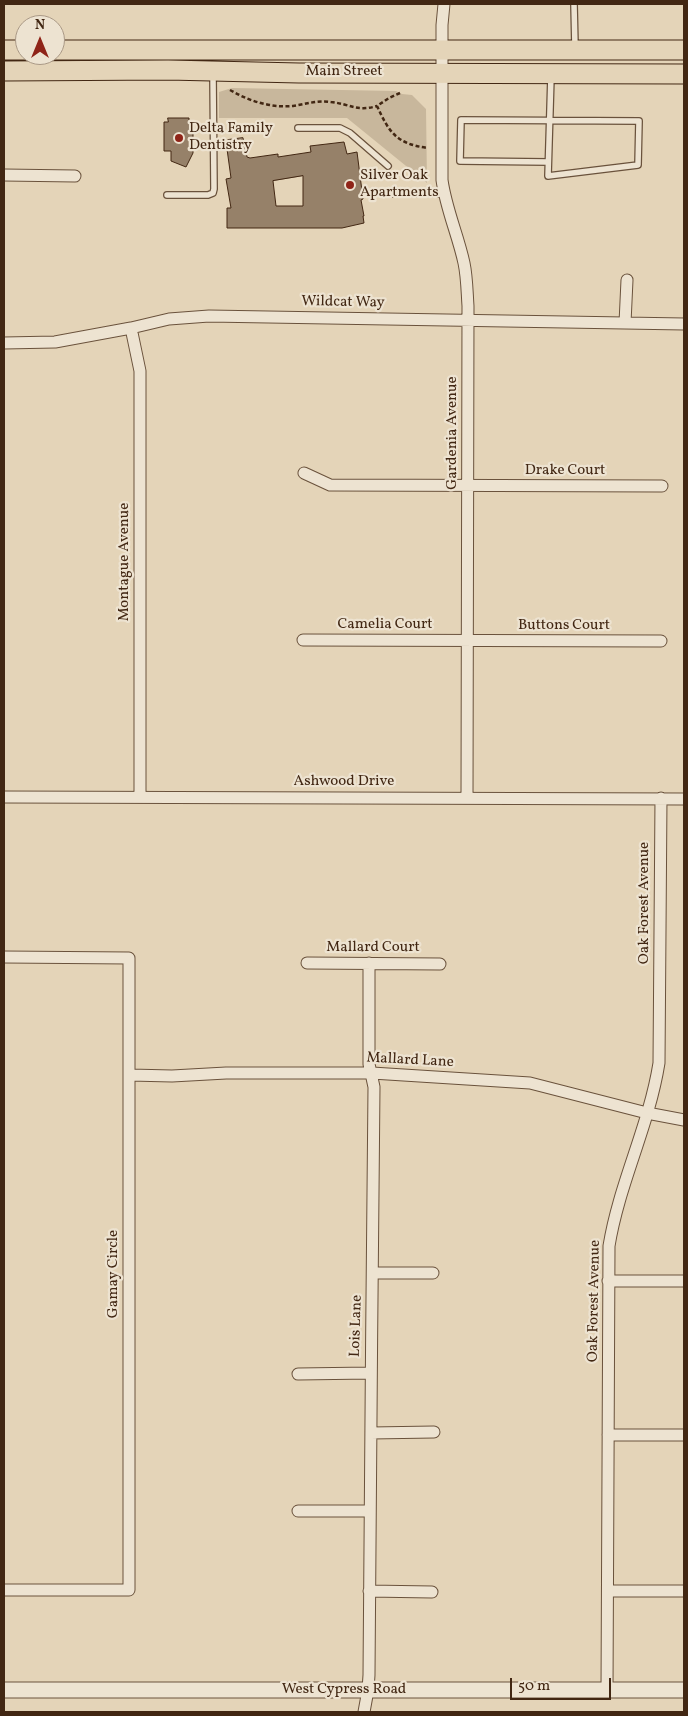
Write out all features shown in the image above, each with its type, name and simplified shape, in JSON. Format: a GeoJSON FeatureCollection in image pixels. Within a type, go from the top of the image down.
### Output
{"type":"FeatureCollection","features":[{"type":"Feature","properties":{"kind":"main road","name":"Main Street"},"geometry":{"type":"LineString","coordinates":[[65,50],[684,50]]}},
{"type":"Feature","properties":{"kind":"main road","name":"Main Street"},"geometry":{"type":"LineString","coordinates":[[4,71],[213,70],[684,74]]}},
{"type":"Feature","properties":{"kind":"street","name":"Gardenia Avenue"},"geometry":{"type":"LineString","coordinates":[[444,4],[442,25],[442,180],[444,194],[464,263],[468,320],[467,797]]}},
{"type":"Feature","properties":{"kind":"street"},"geometry":{"type":"LineString","coordinates":[[4,175],[74,176]]}},
{"type":"Feature","properties":{"kind":"street"},"geometry":{"type":"LineString","coordinates":[[625,323],[627,280]]}},
{"type":"Feature","properties":{"kind":"street","name":"Wildcat Way"},"geometry":{"type":"LineString","coordinates":[[4,342],[55,342],[169,319],[208,316],[684,324]]}},
{"type":"Feature","properties":{"kind":"street","name":"Montague Avenue"},"geometry":{"type":"LineString","coordinates":[[131,328],[140,371],[140,797]]}},
{"type":"Feature","properties":{"kind":"street","name":"Drake Court"},"geometry":{"type":"LineString","coordinates":[[304,473],[330,485],[662,486]]}},
{"type":"Feature","properties":{"kind":"street","name":"Camelia Court"},"geometry":{"type":"LineString","coordinates":[[303,640],[466,641]]}},
{"type":"Feature","properties":{"kind":"street","name":"Buttons Court"},"geometry":{"type":"LineString","coordinates":[[466,641],[661,641]]}},
{"type":"Feature","properties":{"kind":"street","name":"Ashwood Drive"},"geometry":{"type":"LineString","coordinates":[[4,796],[684,799]]}},
{"type":"Feature","properties":{"kind":"street","name":"Oak Forest Avenue"},"geometry":{"type":"LineString","coordinates":[[607,1690],[609,1246],[614,1222],[655,1087],[660,1048],[661,798]]}},
{"type":"Feature","properties":{"kind":"street","name":"Gamay Circle"},"geometry":{"type":"LineString","coordinates":[[4,957],[129,958],[130,1075],[129,1590],[4,1590]]}},
{"type":"Feature","properties":{"kind":"street","name":"Mallard Court"},"geometry":{"type":"LineString","coordinates":[[307,963],[440,964]]}},
{"type":"Feature","properties":{"kind":"street","name":"Lois Lane"},"geometry":{"type":"LineString","coordinates":[[364,1712],[368,1690],[370,1373],[373,1273],[374,1086],[369,1064],[369,963]]}},
{"type":"Feature","properties":{"kind":"street","name":"Mallard Lane"},"geometry":{"type":"LineString","coordinates":[[130,1075],[372,1073],[530,1083],[648,1113],[684,1120]]}},
{"type":"Feature","properties":{"kind":"street"},"geometry":{"type":"LineString","coordinates":[[373,1273],[433,1273]]}},
{"type":"Feature","properties":{"kind":"street"},"geometry":{"type":"LineString","coordinates":[[608,1281],[684,1281]]}},
{"type":"Feature","properties":{"kind":"street"},"geometry":{"type":"LineString","coordinates":[[298,1374],[370,1373]]}},
{"type":"Feature","properties":{"kind":"street"},"geometry":{"type":"LineString","coordinates":[[371,1433],[434,1432]]}},
{"type":"Feature","properties":{"kind":"street"},"geometry":{"type":"LineString","coordinates":[[608,1435],[684,1435]]}},
{"type":"Feature","properties":{"kind":"street"},"geometry":{"type":"LineString","coordinates":[[298,1511],[370,1511]]}},
{"type":"Feature","properties":{"kind":"street"},"geometry":{"type":"LineString","coordinates":[[608,1592],[684,1591]]}},
{"type":"Feature","properties":{"kind":"street"},"geometry":{"type":"LineString","coordinates":[[369,1592],[432,1592]]}},
{"type":"Feature","properties":{"kind":"street","name":"West Cypress Road"},"geometry":{"type":"LineString","coordinates":[[4,1690],[684,1690]]}},
{"type":"Feature","properties":{"kind":"lane"},"geometry":{"type":"LineString","coordinates":[[574,4],[575,50]]}},
{"type":"Feature","properties":{"kind":"lane"},"geometry":{"type":"LineString","coordinates":[[167,196],[208,195],[213,193],[213,70]]}},
{"type":"Feature","properties":{"kind":"lane"},"geometry":{"type":"LineString","coordinates":[[548,162],[460,161],[461,120],[550,120],[639,121],[638,166],[548,176],[548,162],[550,120],[551,73]]}},
{"type":"Feature","properties":{"kind":"lane"},"geometry":{"type":"LineString","coordinates":[[298,128],[340,128],[350,132],[388,166]]}},
{"type":"Feature","properties":{"kind":"lane"},"geometry":{"type":"LineString","coordinates":[[389,194],[444,194]]}},
{"type":"Feature","properties":{"kind":"path"},"geometry":{"type":"LineString","coordinates":[[230,90],[251,100],[278,106],[319,101],[332,102],[358,109],[377,106],[400,93]]}},
{"type":"Feature","properties":{"kind":"path"},"geometry":{"type":"LineString","coordinates":[[377,106],[388,129],[396,136],[420,147],[428,148]]}},
{"type":"Feature","properties":{"kind":"shaded area"},"geometry":{"type":"Polygon","coordinates":[[[232,88],[396,91],[412,95],[426,109],[427,183],[347,118],[219,118],[219,92],[232,88]]]}},
{"type":"Feature","properties":{"kind":"building","name":"Delta Family Dentistry"},"geometry":{"type":"Polygon","coordinates":[[[168,118],[189,118],[189,132],[193,132],[193,153],[186,167],[171,161],[171,151],[164,151],[164,122],[168,122],[168,118]]]}},
{"type":"Feature","properties":{"kind":"building","name":"Silver Oak Apartments"},"geometry":{"type":"Polygon","coordinates":[[[243,138],[247,157],[250,158],[278,154],[278,157],[311,152],[310,146],[344,142],[347,154],[357,152],[364,223],[342,228],[227,228],[227,208],[231,208],[226,179],[231,178],[227,149],[230,148],[228,140],[243,138]],[[303,176],[273,181],[276,206],[303,206],[303,176]]]}},
{"type":"Feature","properties":{"kind":"place","name":"Delta Family Dentistry"},"geometry":{"type":"Point","coordinates":[179,138]}},
{"type":"Feature","properties":{"kind":"place","name":"Silver Oak Apartments"},"geometry":{"type":"Point","coordinates":[350,185]}}]}
